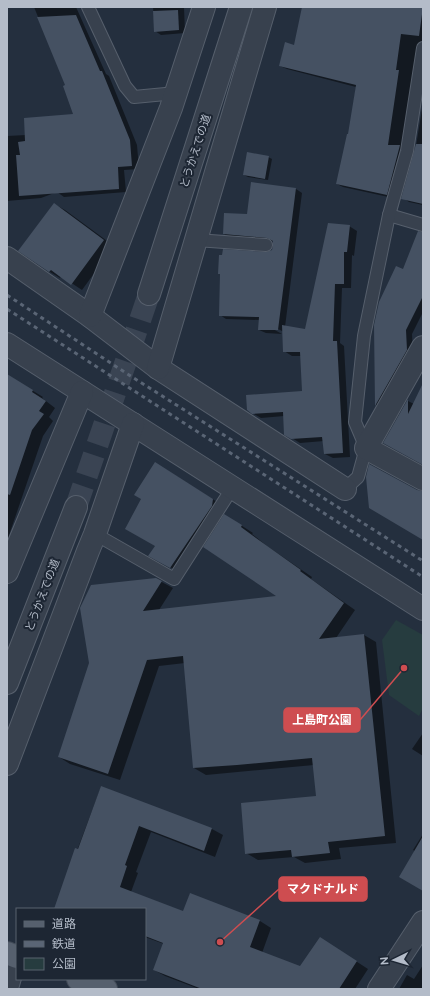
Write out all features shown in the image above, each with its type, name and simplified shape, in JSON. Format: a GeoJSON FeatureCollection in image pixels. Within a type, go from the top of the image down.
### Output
{"type":"FeatureCollection","features":[{"type":"Feature","properties":{"kind":"main road"},"geometry":{"type":"LineString","coordinates":[[81,980],[106,989]]}},
{"type":"Feature","properties":{"kind":"street"},"geometry":{"type":"LineString","coordinates":[[90,316],[176,93],[204,7]]}},
{"type":"Feature","properties":{"kind":"street","name":"とうかえでの道"},"geometry":{"type":"LineString","coordinates":[[149,294],[241,7]]}},
{"type":"Feature","properties":{"kind":"street"},"geometry":{"type":"LineString","coordinates":[[158,368],[264,7]]}},
{"type":"Feature","properties":{"kind":"street"},"geometry":{"type":"LineString","coordinates":[[7,258],[90,316],[158,368],[345,489]]}},
{"type":"Feature","properties":{"kind":"street"},"geometry":{"type":"LineString","coordinates":[[7,344],[423,609]]}},
{"type":"Feature","properties":{"kind":"street"},"geometry":{"type":"LineString","coordinates":[[423,347],[366,448],[423,479]]}},
{"type":"Feature","properties":{"kind":"street"},"geometry":{"type":"LineString","coordinates":[[7,572],[82,392]]}},
{"type":"Feature","properties":{"kind":"street"},"geometry":{"type":"LineString","coordinates":[[7,764],[95,534],[133,424]]}},
{"type":"Feature","properties":{"kind":"street","name":"とうかえでの道"},"geometry":{"type":"LineString","coordinates":[[7,683],[76,507]]}},
{"type":"Feature","properties":{"kind":"street"},"geometry":{"type":"LineString","coordinates":[[378,989],[423,922]]}},
{"type":"Feature","properties":{"kind":"street"},"geometry":{"type":"LineString","coordinates":[[7,988],[13,956]]}},
{"type":"Feature","properties":{"kind":"lane"},"geometry":{"type":"LineString","coordinates":[[88,7],[125,86],[134,97],[176,93]]}},
{"type":"Feature","properties":{"kind":"lane"},"geometry":{"type":"LineString","coordinates":[[345,489],[358,477],[366,448],[355,422],[364,336],[389,216],[407,151],[423,48]]}},
{"type":"Feature","properties":{"kind":"lane"},"geometry":{"type":"LineString","coordinates":[[389,216],[423,225]]}},
{"type":"Feature","properties":{"kind":"lane"},"geometry":{"type":"LineString","coordinates":[[196,240],[266,245]]}},
{"type":"Feature","properties":{"kind":"lane"},"geometry":{"type":"LineString","coordinates":[[95,534],[174,579],[233,487]]}},
{"type":"Feature","properties":{"kind":"green space"},"geometry":{"type":"Polygon","coordinates":[[[396,620],[423,635],[423,708],[419,716],[389,695],[382,640],[396,620]]]}},
{"type":"Feature","properties":{"kind":"building"},"geometry":{"type":"Polygon","coordinates":[[[302,7],[423,7],[419,36],[401,34],[396,70],[399,70],[388,145],[400,145],[387,195],[336,184],[348,134],[356,85],[279,66],[285,42],[294,45],[302,7]]]}},
{"type":"Feature","properties":{"kind":"building"},"geometry":{"type":"Polygon","coordinates":[[[178,10],[179,30],[154,32],[153,11],[178,10]]]}},
{"type":"Feature","properties":{"kind":"building"},"geometry":{"type":"Polygon","coordinates":[[[76,15],[100,71],[102,71],[130,140],[132,166],[118,167],[119,189],[19,196],[16,155],[20,155],[18,142],[25,141],[24,118],[73,114],[63,86],[65,85],[37,17],[76,15]]]}},
{"type":"Feature","properties":{"kind":"building"},"geometry":{"type":"Polygon","coordinates":[[[416,144],[423,144],[423,204],[401,199],[416,144]]]}},
{"type":"Feature","properties":{"kind":"building"},"geometry":{"type":"Polygon","coordinates":[[[247,152],[269,156],[265,179],[243,175],[247,152]]]}},
{"type":"Feature","properties":{"kind":"building"},"geometry":{"type":"Polygon","coordinates":[[[251,182],[296,188],[278,330],[258,330],[259,317],[219,316],[219,255],[222,255],[223,249],[266,252],[272,250],[273,246],[273,241],[267,238],[223,234],[224,213],[247,214],[251,182]]]}},
{"type":"Feature","properties":{"kind":"building"},"geometry":{"type":"Polygon","coordinates":[[[54,203],[104,240],[71,285],[51,270],[49,272],[18,251],[54,203]]]}},
{"type":"Feature","properties":{"kind":"building"},"geometry":{"type":"Polygon","coordinates":[[[328,223],[350,225],[347,252],[344,252],[344,284],[335,284],[333,341],[337,341],[343,453],[324,454],[322,437],[291,439],[284,435],[283,412],[252,414],[247,410],[246,395],[302,391],[300,352],[283,352],[282,325],[305,329],[328,223]]]}},
{"type":"Feature","properties":{"kind":"building"},"geometry":{"type":"Polygon","coordinates":[[[418,231],[423,232],[423,296],[406,330],[407,350],[375,406],[374,325],[379,302],[396,266],[403,269],[418,231]]]}},
{"type":"Feature","properties":{"kind":"building"},"geometry":{"type":"Polygon","coordinates":[[[7,374],[33,390],[32,392],[46,401],[39,411],[44,414],[32,430],[10,495],[7,494],[7,374]]]}},
{"type":"Feature","properties":{"kind":"building"},"geometry":{"type":"Polygon","coordinates":[[[423,383],[423,465],[383,443],[408,399],[408,414],[423,383]]]}},
{"type":"Feature","properties":{"kind":"building"},"geometry":{"type":"Polygon","coordinates":[[[155,462],[213,499],[212,506],[170,568],[148,556],[155,546],[125,529],[141,499],[134,495],[155,462]]]}},
{"type":"Feature","properties":{"kind":"building"},"geometry":{"type":"Polygon","coordinates":[[[369,464],[417,490],[423,491],[423,540],[369,508],[366,477],[369,464]]]}},
{"type":"Feature","properties":{"kind":"building"},"geometry":{"type":"Polygon","coordinates":[[[224,514],[242,525],[241,527],[344,603],[319,639],[364,634],[385,836],[328,842],[330,853],[292,857],[291,850],[245,854],[241,803],[316,796],[312,758],[193,768],[183,656],[147,660],[108,774],[58,757],[89,663],[80,608],[91,585],[156,578],[162,581],[143,611],[276,596],[203,547],[224,514]]]}},
{"type":"Feature","properties":{"kind":"building"},"geometry":{"type":"Polygon","coordinates":[[[101,786],[212,828],[204,851],[139,826],[125,865],[127,866],[120,887],[183,911],[190,893],[260,920],[250,947],[300,966],[320,937],[357,961],[339,989],[202,989],[153,970],[163,943],[146,936],[146,908],[54,908],[75,848],[78,849],[101,786]]]}},
{"type":"Feature","properties":{"kind":"building"},"geometry":{"type":"Polygon","coordinates":[[[423,836],[423,891],[399,877],[423,836]]]}},
{"type":"Feature","properties":{"kind":"tunnel"},"geometry":{"type":"LineString","coordinates":[[76,507],[149,294]]}},
{"type":"Feature","properties":{"kind":"railway"},"geometry":{"type":"LineString","coordinates":[[7,295],[129,375],[423,561]]}},
{"type":"Feature","properties":{"kind":"railway"},"geometry":{"type":"LineString","coordinates":[[7,309],[423,577]]}},
{"type":"Feature","properties":{"kind":"place","name":"上島町公園"},"geometry":{"type":"Point","coordinates":[404,668]}},
{"type":"Feature","properties":{"kind":"place","name":"マクドナルド"},"geometry":{"type":"Point","coordinates":[220,942]}}]}
